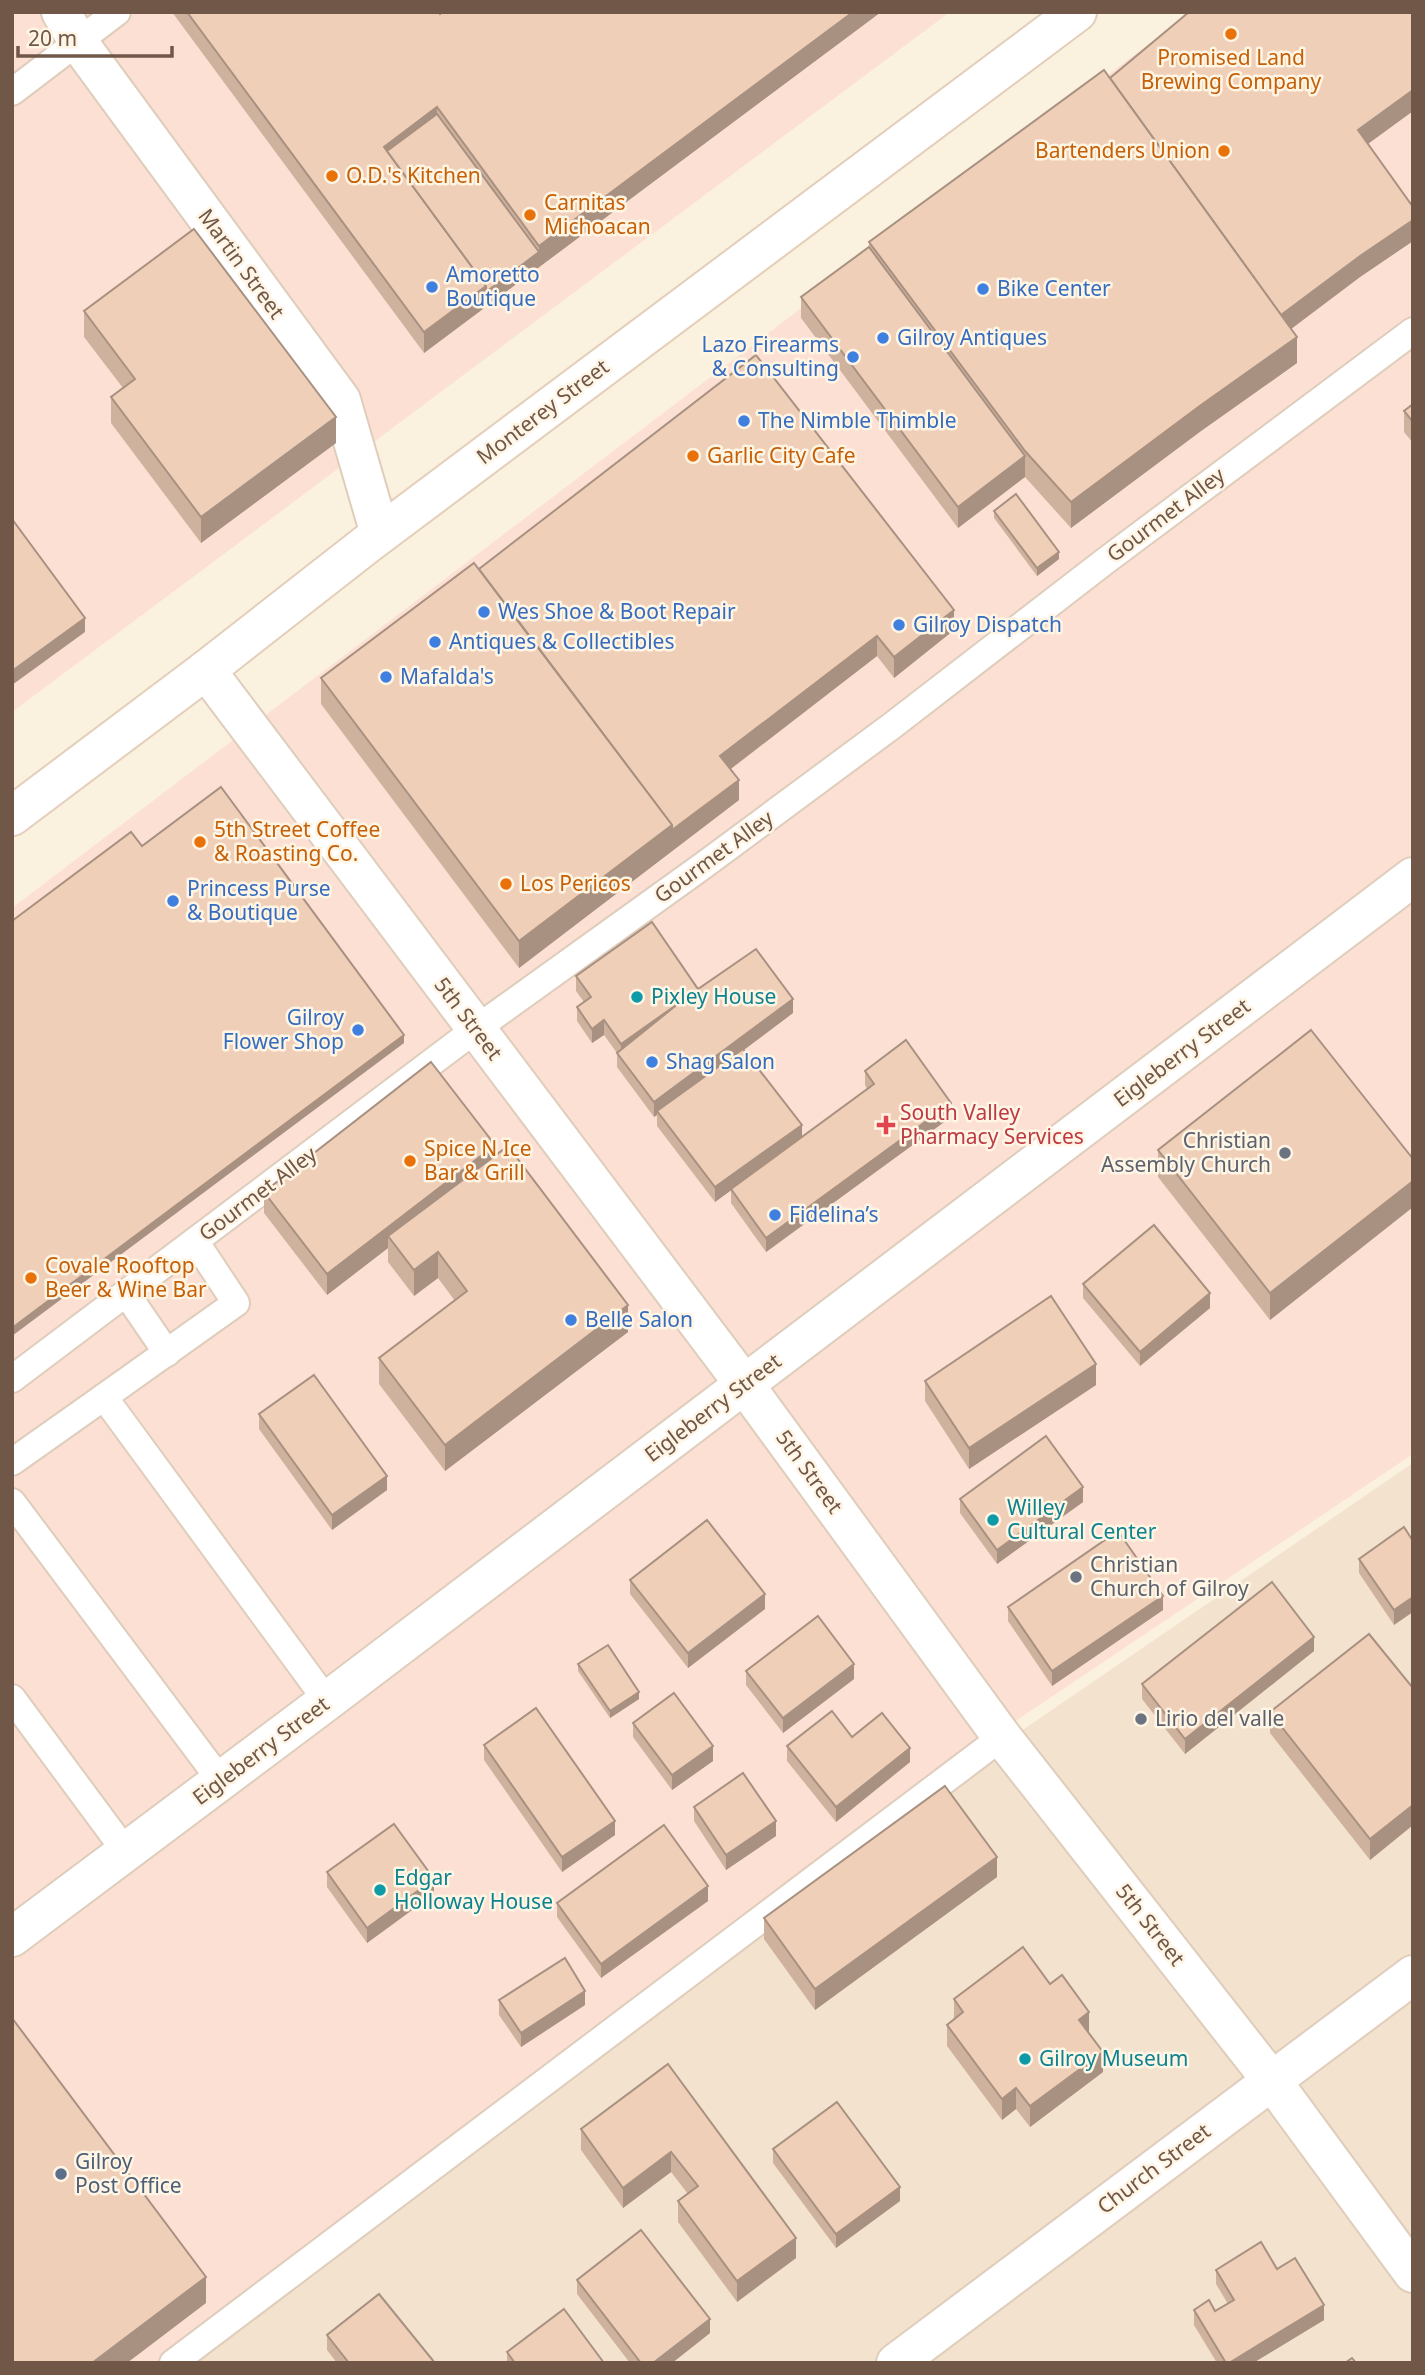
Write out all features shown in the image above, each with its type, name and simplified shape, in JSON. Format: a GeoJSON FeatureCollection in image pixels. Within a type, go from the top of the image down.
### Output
{"type":"FeatureCollection","features":[{"type":"Feature","properties":{"kind":"street","name":"Monterey Street"},"geometry":{"type":"LineString","coordinates":[[12,816],[206,670],[380,534],[1077,12]]}},
{"type":"Feature","properties":{"kind":"street","name":"Martin Street"},"geometry":{"type":"LineString","coordinates":[[69,27],[341,400],[380,534]]}},
{"type":"Feature","properties":{"kind":"street","name":"5th Street"},"geometry":{"type":"LineString","coordinates":[[206,670],[744,1384],[1002,1737],[1272,2081],[1413,2273]]}},
{"type":"Feature","properties":{"kind":"street","name":"Eigleberry Street"},"geometry":{"type":"LineString","coordinates":[[12,1937],[1413,877]]}},
{"type":"Feature","properties":{"kind":"street","name":"Church Street"},"geometry":{"type":"LineString","coordinates":[[895,2363],[1413,1975]]}},
{"type":"Feature","properties":{"kind":"lane"},"geometry":{"type":"LineString","coordinates":[[12,92],[69,27],[117,12]]}},
{"type":"Feature","properties":{"kind":"lane","name":"Gourmet Alley"},"geometry":{"type":"LineString","coordinates":[[12,1380],[476,1029],[882,733],[1413,331]]}},
{"type":"Feature","properties":{"kind":"lane"},"geometry":{"type":"LineString","coordinates":[[12,1462],[236,1303],[195,1241]]}},
{"type":"Feature","properties":{"kind":"lane"},"geometry":{"type":"LineString","coordinates":[[127,1293],[167,1353]]}},
{"type":"Feature","properties":{"kind":"lane"},"geometry":{"type":"LineString","coordinates":[[104,1397],[327,1701]]}},
{"type":"Feature","properties":{"kind":"lane"},"geometry":{"type":"LineString","coordinates":[[12,1502],[221,1781]]}},
{"type":"Feature","properties":{"kind":"lane"},"geometry":{"type":"LineString","coordinates":[[12,1698],[127,1852]]}},
{"type":"Feature","properties":{"kind":"lane"},"geometry":{"type":"LineString","coordinates":[[173,2363],[1002,1737]]}},
{"type":"Feature","properties":{"kind":"shaded area"},"geometry":{"type":"Polygon","coordinates":[[[12,12],[950,12],[12,712],[12,12]]]}},
{"type":"Feature","properties":{"kind":"shaded area"},"geometry":{"type":"Polygon","coordinates":[[[1191,12],[1413,12],[1413,1454],[913,1790],[158,2363],[12,2363],[12,908],[1191,12]]]}},
{"type":"Feature","properties":{"kind":"shaded area"},"geometry":{"type":"Polygon","coordinates":[[[1413,1463],[1413,2363],[157,2363],[904,1811],[1413,1463]]]}},
{"type":"Feature","properties":{"kind":"building"},"geometry":{"type":"Polygon","coordinates":[[[187,12],[853,12],[539,246],[437,107],[384,147],[486,286],[424,332],[187,12]]]}},
{"type":"Feature","properties":{"kind":"building"},"geometry":{"type":"Polygon","coordinates":[[[1189,12],[1413,12],[1413,90],[1358,130],[1413,207],[1413,220],[1281,315],[1110,78],[1189,12]]]}},
{"type":"Feature","properties":{"kind":"building"},"geometry":{"type":"Polygon","coordinates":[[[1104,70],[1297,337],[1071,502],[1025,451],[869,242],[1104,70]]]}},
{"type":"Feature","properties":{"kind":"building"},"geometry":{"type":"Polygon","coordinates":[[[437,114],[539,252],[486,292],[486,286],[387,151],[437,114]]]}},
{"type":"Feature","properties":{"kind":"building"},"geometry":{"type":"Polygon","coordinates":[[[194,229],[336,417],[201,517],[111,397],[135,379],[84,311],[194,229]]]}},
{"type":"Feature","properties":{"kind":"building"},"geometry":{"type":"Polygon","coordinates":[[[869,247],[1025,456],[958,507],[801,297],[869,247]]]}},
{"type":"Feature","properties":{"kind":"building"},"geometry":{"type":"Polygon","coordinates":[[[756,355],[954,610],[894,657],[877,636],[720,756],[739,780],[672,830],[672,825],[479,569],[756,355]]]}},
{"type":"Feature","properties":{"kind":"building"},"geometry":{"type":"Polygon","coordinates":[[[1413,404],[1413,422],[1404,411],[1413,404]]]}},
{"type":"Feature","properties":{"kind":"building"},"geometry":{"type":"Polygon","coordinates":[[[1016,494],[1059,552],[1037,568],[994,511],[1016,494]]]}},
{"type":"Feature","properties":{"kind":"building"},"geometry":{"type":"Polygon","coordinates":[[[12,519],[85,618],[12,671],[12,519]]]}},
{"type":"Feature","properties":{"kind":"building"},"geometry":{"type":"Polygon","coordinates":[[[474,563],[672,825],[519,941],[321,678],[474,563]]]}},
{"type":"Feature","properties":{"kind":"building"},"geometry":{"type":"Polygon","coordinates":[[[221,787],[404,1035],[12,1328],[12,921],[131,832],[142,846],[221,787]]]}},
{"type":"Feature","properties":{"kind":"building"},"geometry":{"type":"Polygon","coordinates":[[[652,922],[698,989],[756,949],[793,999],[654,1102],[617,1053],[679,1003],[621,1044],[604,1020],[592,1029],[577,1007],[591,997],[576,976],[652,922]]]}},
{"type":"Feature","properties":{"kind":"building"},"geometry":{"type":"Polygon","coordinates":[[[1311,1030],[1413,1159],[1413,1181],[1270,1293],[1158,1150],[1311,1030]]]}},
{"type":"Feature","properties":{"kind":"building"},"geometry":{"type":"Polygon","coordinates":[[[906,1040],[951,1103],[766,1238],[731,1189],[874,1084],[865,1071],[906,1040]]]}},
{"type":"Feature","properties":{"kind":"building"},"geometry":{"type":"Polygon","coordinates":[[[743,1049],[802,1125],[715,1187],[657,1111],[743,1049]]]}},
{"type":"Feature","properties":{"kind":"building"},"geometry":{"type":"Polygon","coordinates":[[[431,1062],[495,1145],[327,1274],[264,1192],[431,1062]]]}},
{"type":"Feature","properties":{"kind":"building"},"geometry":{"type":"Polygon","coordinates":[[[508,1146],[628,1305],[445,1445],[379,1358],[467,1291],[438,1252],[414,1270],[388,1236],[508,1146]]]}},
{"type":"Feature","properties":{"kind":"building"},"geometry":{"type":"Polygon","coordinates":[[[1154,1225],[1210,1293],[1140,1352],[1083,1284],[1154,1225]]]}},
{"type":"Feature","properties":{"kind":"building"},"geometry":{"type":"Polygon","coordinates":[[[1051,1296],[1096,1364],[969,1448],[925,1381],[1051,1296]]]}},
{"type":"Feature","properties":{"kind":"building"},"geometry":{"type":"Polygon","coordinates":[[[314,1375],[387,1476],[332,1515],[259,1414],[314,1375]]]}},
{"type":"Feature","properties":{"kind":"building"},"geometry":{"type":"Polygon","coordinates":[[[1046,1436],[1083,1487],[997,1550],[960,1499],[1046,1436]]]}},
{"type":"Feature","properties":{"kind":"building"},"geometry":{"type":"Polygon","coordinates":[[[707,1520],[765,1594],[688,1653],[630,1580],[707,1520]]]}},
{"type":"Feature","properties":{"kind":"building"},"geometry":{"type":"Polygon","coordinates":[[[1404,1527],[1413,1541],[1413,1597],[1394,1610],[1359,1559],[1404,1527]]]}},
{"type":"Feature","properties":{"kind":"building"},"geometry":{"type":"Polygon","coordinates":[[[1118,1531],[1163,1596],[1052,1671],[1008,1607],[1118,1531]]]}},
{"type":"Feature","properties":{"kind":"building"},"geometry":{"type":"Polygon","coordinates":[[[1272,1582],[1314,1637],[1185,1739],[1142,1684],[1272,1582]]]}},
{"type":"Feature","properties":{"kind":"building"},"geometry":{"type":"Polygon","coordinates":[[[818,1616],[854,1664],[783,1718],[746,1671],[818,1616]]]}},
{"type":"Feature","properties":{"kind":"building"},"geometry":{"type":"Polygon","coordinates":[[[1369,1634],[1413,1688],[1413,1805],[1370,1839],[1270,1712],[1369,1634]]]}},
{"type":"Feature","properties":{"kind":"building"},"geometry":{"type":"Polygon","coordinates":[[[608,1645],[639,1692],[610,1711],[578,1664],[608,1645]]]}},
{"type":"Feature","properties":{"kind":"building"},"geometry":{"type":"Polygon","coordinates":[[[674,1693],[713,1746],[672,1775],[633,1723],[674,1693]]]}},
{"type":"Feature","properties":{"kind":"building"},"geometry":{"type":"Polygon","coordinates":[[[536,1708],[615,1821],[562,1857],[484,1745],[536,1708]]]}},
{"type":"Feature","properties":{"kind":"building"},"geometry":{"type":"Polygon","coordinates":[[[832,1711],[852,1737],[882,1713],[910,1748],[836,1807],[787,1746],[832,1711]]]}},
{"type":"Feature","properties":{"kind":"building"},"geometry":{"type":"Polygon","coordinates":[[[743,1773],[776,1821],[726,1855],[694,1807],[743,1773]]]}},
{"type":"Feature","properties":{"kind":"building"},"geometry":{"type":"Polygon","coordinates":[[[945,1786],[997,1857],[815,1989],[764,1918],[945,1786]]]}},
{"type":"Feature","properties":{"kind":"building","name":"Edgar Holloway House"},"geometry":{"type":"Polygon","coordinates":[[[394,1824],[434,1879],[367,1928],[327,1872],[394,1824]]]}},
{"type":"Feature","properties":{"kind":"building"},"geometry":{"type":"Polygon","coordinates":[[[664,1825],[708,1886],[601,1964],[557,1903],[664,1825]]]}},
{"type":"Feature","properties":{"kind":"building","name":"Gilroy Museum"},"geometry":{"type":"Polygon","coordinates":[[[1023,1947],[1050,1984],[1062,1975],[1089,2012],[1079,2020],[1103,2052],[1030,2106],[1016,2088],[1002,2099],[947,2025],[963,2012],[954,1999],[1023,1947]]]}},
{"type":"Feature","properties":{"kind":"building"},"geometry":{"type":"Polygon","coordinates":[[[565,1958],[585,1991],[521,2033],[499,2000],[565,1958]]]}},
{"type":"Feature","properties":{"kind":"building","name":"Gilroy Post Office"},"geometry":{"type":"Polygon","coordinates":[[[12,2018],[206,2277],[92,2363],[12,2363],[12,2018]]]}},
{"type":"Feature","properties":{"kind":"building"},"geometry":{"type":"Polygon","coordinates":[[[668,2064],[796,2238],[737,2281],[678,2201],[698,2186],[671,2152],[623,2188],[581,2129],[668,2064]]]}},
{"type":"Feature","properties":{"kind":"building"},"geometry":{"type":"Polygon","coordinates":[[[837,2102],[900,2187],[836,2234],[773,2149],[837,2102]]]}},
{"type":"Feature","properties":{"kind":"building"},"geometry":{"type":"Polygon","coordinates":[[[641,2230],[710,2319],[653,2363],[641,2363],[577,2280],[641,2230]]]}},
{"type":"Feature","properties":{"kind":"building"},"geometry":{"type":"Polygon","coordinates":[[[1261,2242],[1277,2269],[1295,2258],[1324,2305],[1226,2363],[1194,2310],[1209,2300],[1215,2311],[1234,2300],[1216,2270],[1261,2242]]]}},
{"type":"Feature","properties":{"kind":"building"},"geometry":{"type":"Polygon","coordinates":[[[379,2294],[435,2363],[349,2363],[327,2335],[379,2294]]]}},
{"type":"Feature","properties":{"kind":"building"},"geometry":{"type":"Polygon","coordinates":[[[564,2309],[604,2363],[515,2363],[507,2352],[564,2309]]]}},
{"type":"Feature","properties":{"kind":"place","name":"Promised Land Brewing Company"},"geometry":{"type":"Point","coordinates":[1231,34]}},
{"type":"Feature","properties":{"kind":"place","name":"Bartenders Union"},"geometry":{"type":"Point","coordinates":[1224,151]}},
{"type":"Feature","properties":{"kind":"place","name":"O.D.'s Kitchen"},"geometry":{"type":"Point","coordinates":[332,176]}},
{"type":"Feature","properties":{"kind":"place","name":"Carnitas Michoacan"},"geometry":{"type":"Point","coordinates":[530,215]}},
{"type":"Feature","properties":{"kind":"place","name":"Amoretto Boutique"},"geometry":{"type":"Point","coordinates":[432,287]}},
{"type":"Feature","properties":{"kind":"place","name":"Bike Center"},"geometry":{"type":"Point","coordinates":[983,289]}},
{"type":"Feature","properties":{"kind":"place","name":"Gilroy Antiques"},"geometry":{"type":"Point","coordinates":[883,338]}},
{"type":"Feature","properties":{"kind":"place","name":"Lazo Firearms & Consulting"},"geometry":{"type":"Point","coordinates":[853,357]}},
{"type":"Feature","properties":{"kind":"place","name":"The Nimble Thimble"},"geometry":{"type":"Point","coordinates":[744,421]}},
{"type":"Feature","properties":{"kind":"place","name":"Garlic City Cafe"},"geometry":{"type":"Point","coordinates":[693,456]}},
{"type":"Feature","properties":{"kind":"place","name":"Wes Shoe & Boot Repair"},"geometry":{"type":"Point","coordinates":[484,612]}},
{"type":"Feature","properties":{"kind":"place","name":"Gilroy Dispatch"},"geometry":{"type":"Point","coordinates":[899,625]}},
{"type":"Feature","properties":{"kind":"place","name":"Antiques & Collectibles"},"geometry":{"type":"Point","coordinates":[435,642]}},
{"type":"Feature","properties":{"kind":"place","name":"Mafalda's"},"geometry":{"type":"Point","coordinates":[386,677]}},
{"type":"Feature","properties":{"kind":"place","name":"5th Street Coffee & Roasting Co."},"geometry":{"type":"Point","coordinates":[200,842]}},
{"type":"Feature","properties":{"kind":"place","name":"Los Pericos"},"geometry":{"type":"Point","coordinates":[506,884]}},
{"type":"Feature","properties":{"kind":"place","name":"Princess Purse & Boutique"},"geometry":{"type":"Point","coordinates":[173,901]}},
{"type":"Feature","properties":{"kind":"place","name":"Pixley House"},"geometry":{"type":"Point","coordinates":[637,997]}},
{"type":"Feature","properties":{"kind":"place","name":"Gilroy Flower Shop"},"geometry":{"type":"Point","coordinates":[358,1030]}},
{"type":"Feature","properties":{"kind":"place","name":"Shag Salon"},"geometry":{"type":"Point","coordinates":[652,1062]}},
{"type":"Feature","properties":{"kind":"place","name":"South Valley Pharmacy Services"},"geometry":{"type":"Point","coordinates":[886,1125]}},
{"type":"Feature","properties":{"kind":"place","name":"Christian Assembly Church"},"geometry":{"type":"Point","coordinates":[1285,1153]}},
{"type":"Feature","properties":{"kind":"place","name":"Spice N Ice Bar & Grill"},"geometry":{"type":"Point","coordinates":[410,1161]}},
{"type":"Feature","properties":{"kind":"place","name":"Fidelina’s"},"geometry":{"type":"Point","coordinates":[775,1215]}},
{"type":"Feature","properties":{"kind":"place","name":"Covale Rooftop Beer & Wine Bar"},"geometry":{"type":"Point","coordinates":[31,1278]}},
{"type":"Feature","properties":{"kind":"place","name":"Belle Salon"},"geometry":{"type":"Point","coordinates":[571,1320]}},
{"type":"Feature","properties":{"kind":"place","name":"Willey Cultural Center"},"geometry":{"type":"Point","coordinates":[993,1520]}},
{"type":"Feature","properties":{"kind":"place","name":"Christian Church of Gilroy"},"geometry":{"type":"Point","coordinates":[1076,1577]}},
{"type":"Feature","properties":{"kind":"place","name":"Lirio del valle"},"geometry":{"type":"Point","coordinates":[1141,1719]}},
{"type":"Feature","properties":{"kind":"place","name":"Edgar Holloway House"},"geometry":{"type":"Point","coordinates":[380,1890]}},
{"type":"Feature","properties":{"kind":"place","name":"Gilroy Museum"},"geometry":{"type":"Point","coordinates":[1025,2059]}},
{"type":"Feature","properties":{"kind":"place","name":"Gilroy Post Office"},"geometry":{"type":"Point","coordinates":[61,2174]}}]}
